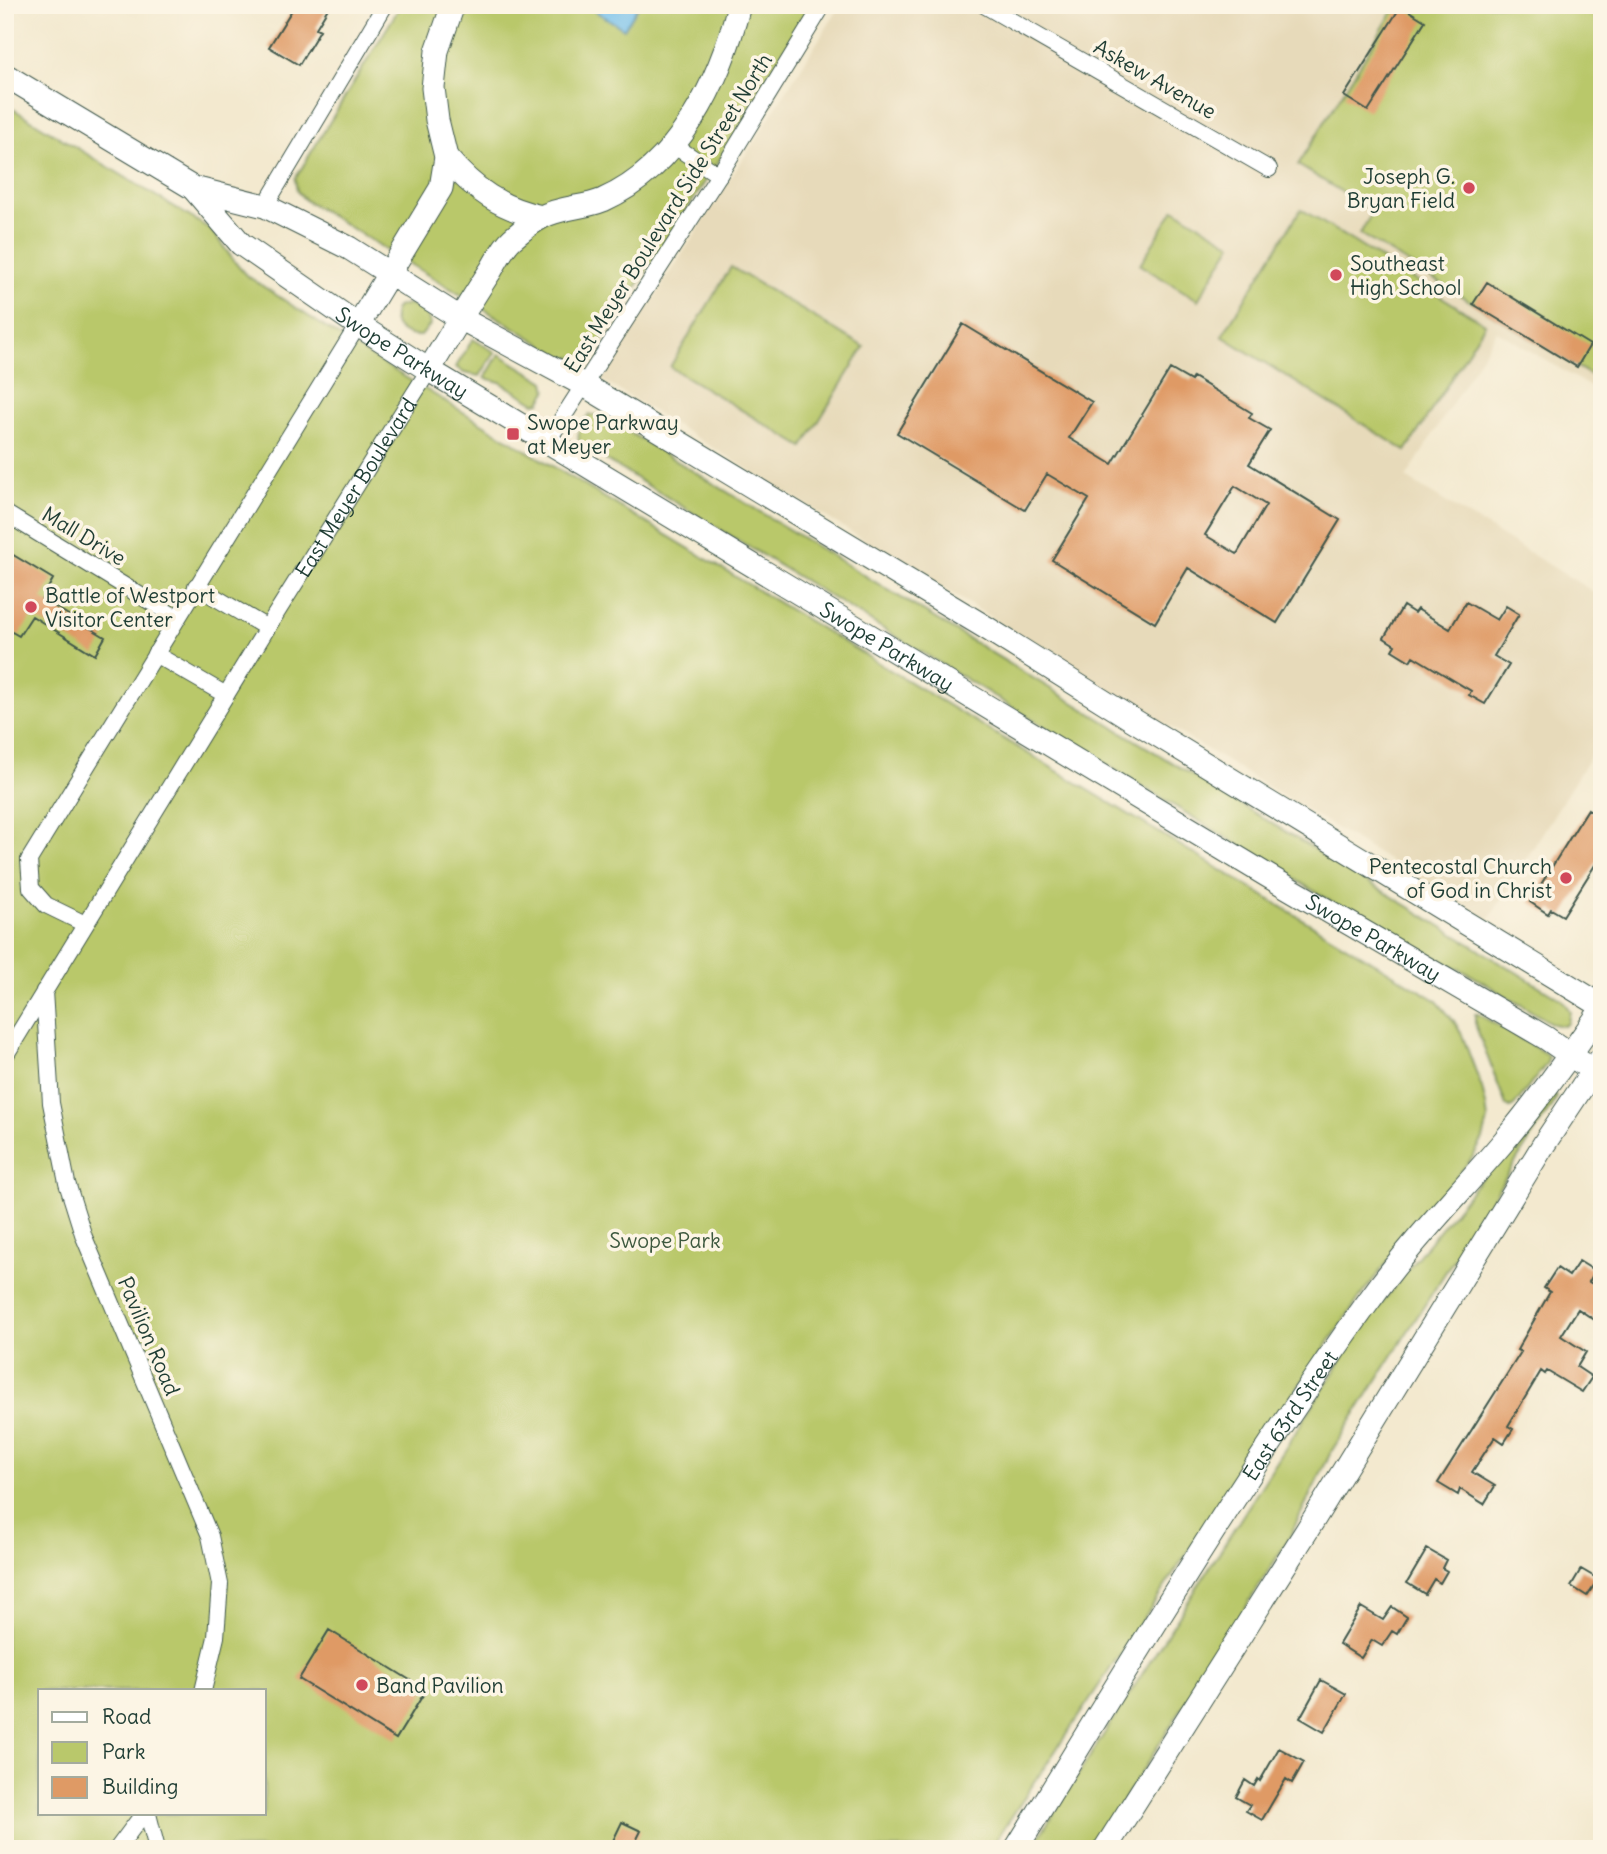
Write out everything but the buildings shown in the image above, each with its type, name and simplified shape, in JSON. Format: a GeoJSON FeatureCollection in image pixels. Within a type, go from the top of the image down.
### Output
{"type":"FeatureCollection","features":[{"type":"Feature","properties":{"kind":"main road","name":"East Meyer Boulevard"},"geometry":{"type":"LineString","coordinates":[[429,370],[510,241],[542,217],[591,205],[621,192],[648,171],[673,145],[698,111],[717,72],[733,31],[739,5]]}},
{"type":"Feature","properties":{"kind":"main road"},"geometry":{"type":"LineString","coordinates":[[358,325],[441,188],[446,158],[433,88],[446,8]]}},
{"type":"Feature","properties":{"kind":"main road","name":"Swope Parkway"},"geometry":{"type":"LineString","coordinates":[[5,75],[193,188],[265,206],[349,248],[460,318],[584,385],[973,620],[1602,1008]]}},
{"type":"Feature","properties":{"kind":"main road"},"geometry":{"type":"LineString","coordinates":[[446,158],[475,188],[501,205],[520,213],[542,217]]}},
{"type":"Feature","properties":{"kind":"main road","name":"Swope Parkway"},"geometry":{"type":"LineString","coordinates":[[193,188],[241,244],[358,325],[429,370],[1256,869],[1599,1069]]}},
{"type":"Feature","properties":{"kind":"main road","name":"East 63rd Street"},"geometry":{"type":"LineString","coordinates":[[1016,1849],[1211,1535],[1311,1382],[1406,1251],[1505,1140],[1571,1054],[1602,1008]]}},
{"type":"Feature","properties":{"kind":"main road"},"geometry":{"type":"LineString","coordinates":[[1105,1849],[1306,1532],[1544,1144],[1599,1069]]}},
{"type":"Feature","properties":{"kind":"street"},"geometry":{"type":"LineString","coordinates":[[265,206],[385,5]]}},
{"type":"Feature","properties":{"kind":"street","name":"East Meyer Boulevard Side Street North"},"geometry":{"type":"LineString","coordinates":[[547,442],[719,175],[823,5]]}},
{"type":"Feature","properties":{"kind":"street","name":"Askew Avenue"},"geometry":{"type":"LineString","coordinates":[[984,5],[1269,169]]}},
{"type":"Feature","properties":{"kind":"street"},"geometry":{"type":"LineString","coordinates":[[673,145],[719,175]]}},
{"type":"Feature","properties":{"kind":"street"},"geometry":{"type":"LineString","coordinates":[[85,925],[46,905],[31,888],[29,860],[358,325]]}},
{"type":"Feature","properties":{"kind":"street","name":"East Meyer Boulevard"},"geometry":{"type":"LineString","coordinates":[[5,1056],[267,628],[429,370]]}},
{"type":"Feature","properties":{"kind":"street","name":"Mall Drive"},"geometry":{"type":"LineString","coordinates":[[5,513],[177,618]]}},
{"type":"Feature","properties":{"kind":"street"},"geometry":{"type":"LineString","coordinates":[[196,586],[267,628]]}},
{"type":"Feature","properties":{"kind":"street"},"geometry":{"type":"LineString","coordinates":[[155,653],[226,695]]}},
{"type":"Feature","properties":{"kind":"street","name":"Pavilion Road"},"geometry":{"type":"LineString","coordinates":[[44,991],[51,1103],[66,1183],[84,1237],[210,1536],[220,1584],[216,1637],[203,1689]]}},
{"type":"Feature","properties":{"kind":"street"},"geometry":{"type":"LineString","coordinates":[[117,1849],[145,1815]]}},
{"type":"Feature","properties":{"kind":"street"},"geometry":{"type":"LineString","coordinates":[[146,1815],[157,1849]]}},
{"type":"Feature","properties":{"kind":"shaded area"},"geometry":{"type":"Polygon","coordinates":[[[841,5],[1602,5],[1602,394],[1497,331],[1406,478],[1602,597],[1602,737],[1488,921],[602,380],[841,5]]]}},
{"type":"Feature","properties":{"kind":"green space"},"geometry":{"type":"Polygon","coordinates":[[[401,5],[821,5],[593,353],[566,359],[305,200],[297,191],[295,179],[401,5]]]}},
{"type":"Feature","properties":{"kind":"green space","name":"Joseph G. Bryan Field"},"geometry":{"type":"Polygon","coordinates":[[[1397,5],[1602,5],[1602,382],[1360,234],[1373,211],[1298,165],[1397,5]]]}},
{"type":"Feature","properties":{"kind":"green space","name":"Swope Park"},"geometry":{"type":"Polygon","coordinates":[[[5,104],[210,229],[246,275],[352,345],[1436,1000],[1462,1035],[1482,1088],[1488,1120],[1483,1139],[1472,1158],[1365,1290],[990,1849],[5,1849],[5,104]]]}},
{"type":"Feature","properties":{"kind":"green space"},"geometry":{"type":"Polygon","coordinates":[[[1174,209],[1232,244],[1198,300],[1140,265],[1174,209]]]}},
{"type":"Feature","properties":{"kind":"green space"},"geometry":{"type":"Polygon","coordinates":[[[1301,209],[1485,324],[1406,451],[1222,336],[1301,209]]]}},
{"type":"Feature","properties":{"kind":"green space"},"geometry":{"type":"Polygon","coordinates":[[[731,267],[864,347],[803,447],[670,367],[731,267]]]}},
{"type":"Feature","properties":{"kind":"green space"},"geometry":{"type":"Polygon","coordinates":[[[408,304],[428,317],[430,325],[421,336],[403,332],[395,324],[394,313],[397,307],[408,304]]]}},
{"type":"Feature","properties":{"kind":"green space"},"geometry":{"type":"Polygon","coordinates":[[[473,339],[495,352],[480,376],[464,373],[456,367],[473,339]]]}},
{"type":"Feature","properties":{"kind":"green space"},"geometry":{"type":"Polygon","coordinates":[[[499,354],[545,382],[547,391],[540,402],[535,403],[500,382],[485,378],[499,354]]]}},
{"type":"Feature","properties":{"kind":"green space"},"geometry":{"type":"Polygon","coordinates":[[[589,415],[599,415],[609,420],[1562,1000],[1570,1011],[1568,1023],[1564,1026],[1553,1024],[1469,974],[1375,928],[583,446],[579,442],[579,431],[589,415]]]}},
{"type":"Feature","properties":{"kind":"green space"},"geometry":{"type":"Polygon","coordinates":[[[1475,1014],[1546,1054],[1548,1058],[1547,1063],[1510,1108],[1506,1105],[1475,1024],[1475,1014]]]}},
{"type":"Feature","properties":{"kind":"green space"},"geometry":{"type":"Polygon","coordinates":[[[1551,1092],[1557,1097],[1331,1452],[1288,1540],[1093,1849],[1031,1849],[1351,1345],[1403,1275],[1551,1092]]]}},
{"type":"Feature","properties":{"kind":"water"},"geometry":{"type":"Polygon","coordinates":[[[585,5],[639,5],[624,29],[585,5]]]}},
{"type":"Feature","properties":{"kind":"place","name":"Joseph G. Bryan Field"},"geometry":{"type":"Point","coordinates":[1469,188]}},
{"type":"Feature","properties":{"kind":"place","name":"Southeast High School"},"geometry":{"type":"Point","coordinates":[1336,275]}},
{"type":"Feature","properties":{"kind":"place","name":"Swope Parkway at Meyer"},"geometry":{"type":"Point","coordinates":[513,434]}},
{"type":"Feature","properties":{"kind":"place","name":"Battle of Westport Visitor Center"},"geometry":{"type":"Point","coordinates":[31,607]}},
{"type":"Feature","properties":{"kind":"place","name":"Pentecostal Church of God in Christ"},"geometry":{"type":"Point","coordinates":[1566,878]}},
{"type":"Feature","properties":{"kind":"place","name":"Band Pavilion"},"geometry":{"type":"Point","coordinates":[362,1685]}}]}
